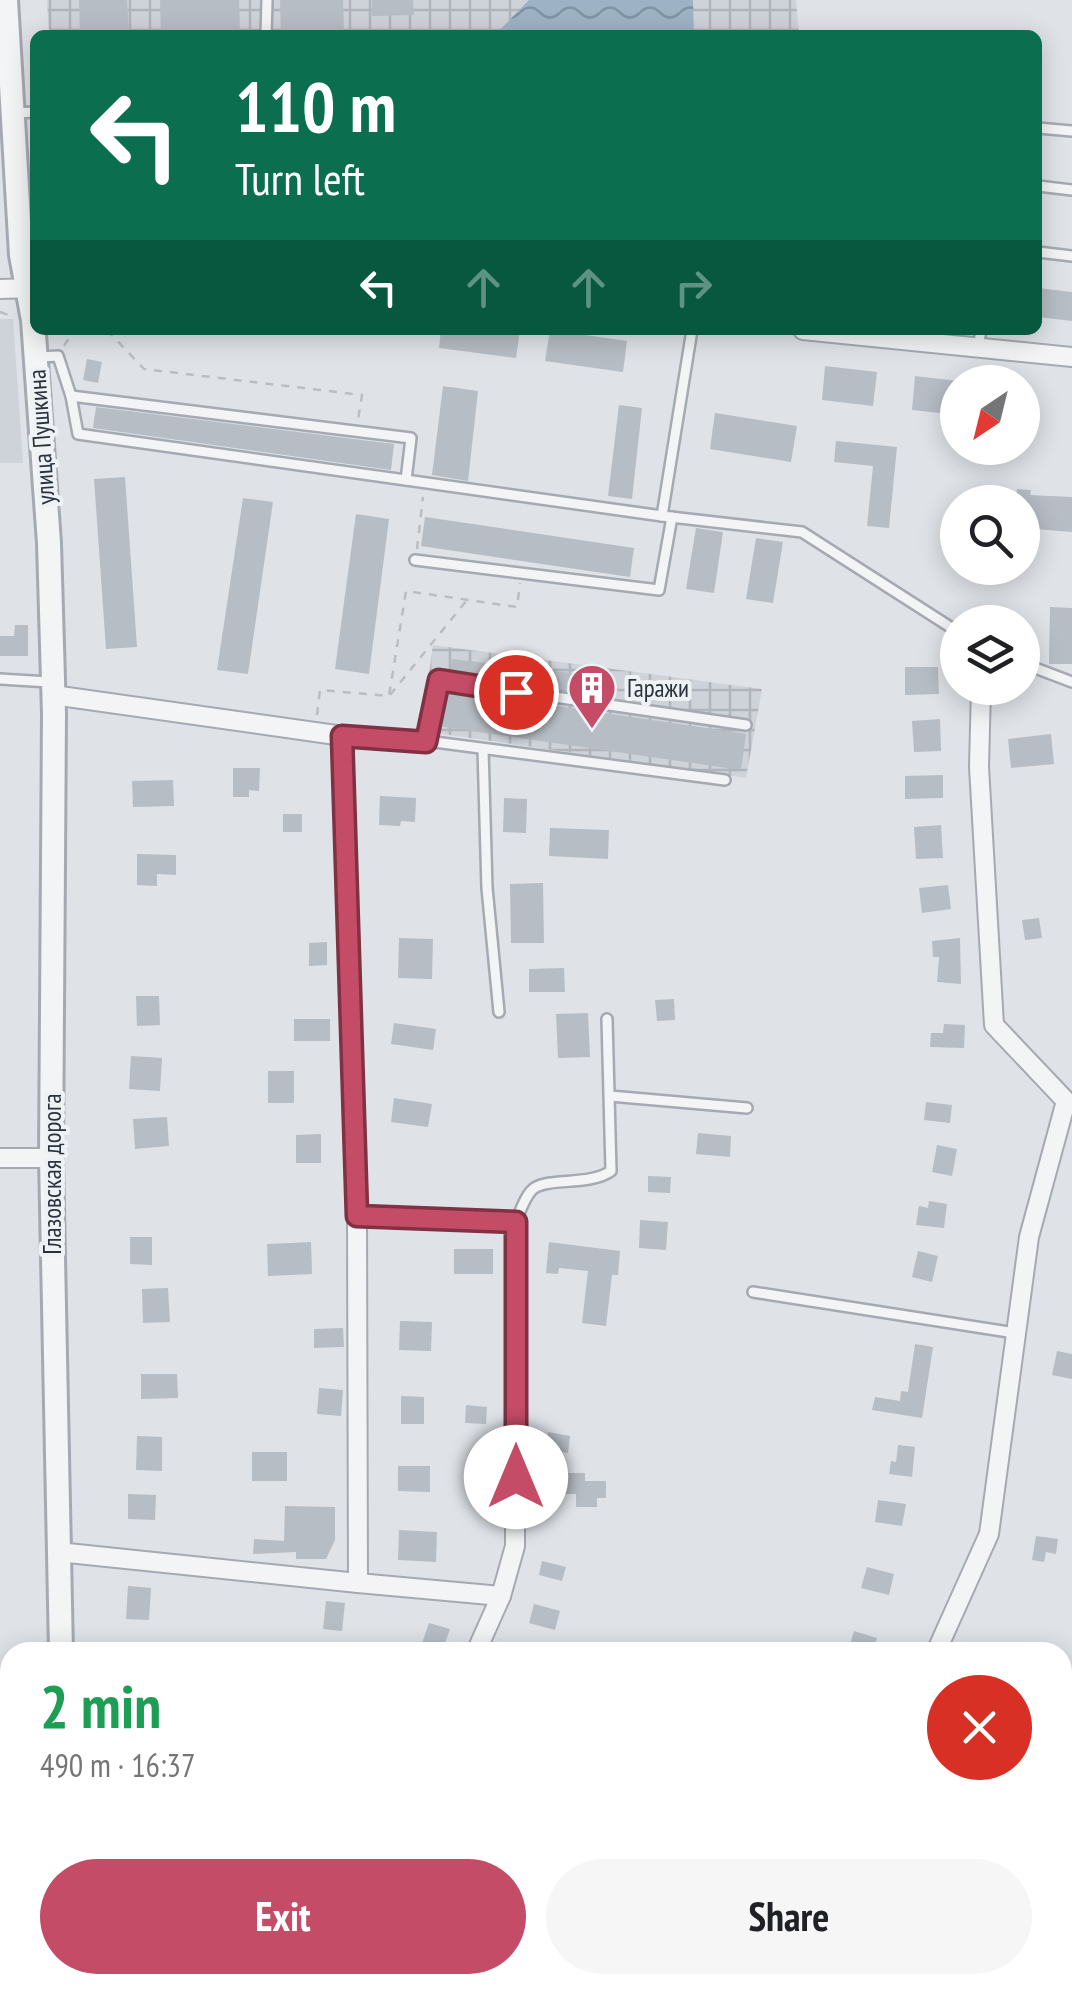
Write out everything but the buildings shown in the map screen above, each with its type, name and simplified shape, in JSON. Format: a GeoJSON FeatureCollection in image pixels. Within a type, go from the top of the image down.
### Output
{"type":"FeatureCollection","features":[{"type":"Feature","properties":{"kind":"street","name":"улица Пушкина"},"geometry":{"type":"LineString","coordinates":[[6,0],[24,113],[21,255],[30,285]]}},
{"type":"Feature","properties":{"kind":"street"},"geometry":{"type":"LineString","coordinates":[[0,289],[30,288]]}},
{"type":"Feature","properties":{"kind":"street","name":"улица Пушкина"},"geometry":{"type":"LineString","coordinates":[[41,335],[46,357],[52,688]]}},
{"type":"Feature","properties":{"kind":"street"},"geometry":{"type":"LineString","coordinates":[[980,335],[1072,357]]}},
{"type":"Feature","properties":{"kind":"street"},"geometry":{"type":"LineString","coordinates":[[52,688],[342,736],[357,1216],[358,1582]]}},
{"type":"Feature","properties":{"kind":"street","name":"Глазовская дорога"},"geometry":{"type":"LineString","coordinates":[[52,688],[51,1158],[62,1642]]}},
{"type":"Feature","properties":{"kind":"street"},"geometry":{"type":"LineString","coordinates":[[947,1642],[989,1534],[1029,1236],[1066,1102],[994,1025],[979,767],[981,705]]}},
{"type":"Feature","properties":{"kind":"street"},"geometry":{"type":"LineString","coordinates":[[0,1158],[51,1158]]}},
{"type":"Feature","properties":{"kind":"street"},"geometry":{"type":"LineString","coordinates":[[480,1642],[501,1596],[515,1546],[516,1222]]}},
{"type":"Feature","properties":{"kind":"street"},"geometry":{"type":"LineString","coordinates":[[58,1552],[501,1596]]}},
{"type":"Feature","properties":{"kind":"lane"},"geometry":{"type":"LineString","coordinates":[[266,30],[267,0]]}},
{"type":"Feature","properties":{"kind":"lane"},"geometry":{"type":"LineString","coordinates":[[1042,128],[1072,132]]}},
{"type":"Feature","properties":{"kind":"lane"},"geometry":{"type":"LineString","coordinates":[[1042,186],[1072,190]]}},
{"type":"Feature","properties":{"kind":"lane"},"geometry":{"type":"LineString","coordinates":[[1042,252],[1072,256]]}},
{"type":"Feature","properties":{"kind":"lane"},"geometry":{"type":"LineString","coordinates":[[415,560],[659,590],[691,335]]}},
{"type":"Feature","properties":{"kind":"lane"},"geometry":{"type":"LineString","coordinates":[[46,357],[71,396],[78,434],[802,532],[940,620]]}},
{"type":"Feature","properties":{"kind":"lane"},"geometry":{"type":"LineString","coordinates":[[71,396],[410,438],[406,480]]}},
{"type":"Feature","properties":{"kind":"lane"},"geometry":{"type":"LineString","coordinates":[[1040,670],[1072,682]]}},
{"type":"Feature","properties":{"kind":"lane"},"geometry":{"type":"LineString","coordinates":[[0,679],[52,688]]}},
{"type":"Feature","properties":{"kind":"lane"},"geometry":{"type":"LineString","coordinates":[[426,742],[439,680],[746,725]]}},
{"type":"Feature","properties":{"kind":"lane"},"geometry":{"type":"LineString","coordinates":[[342,736],[426,742],[725,780]]}},
{"type":"Feature","properties":{"kind":"lane"},"geometry":{"type":"LineString","coordinates":[[483,749],[487,888],[499,1012]]}},
{"type":"Feature","properties":{"kind":"lane"},"geometry":{"type":"LineString","coordinates":[[357,1216],[516,1222],[532,1188],[543,1183],[598,1180],[611,1172],[607,1019]]}},
{"type":"Feature","properties":{"kind":"lane"},"geometry":{"type":"LineString","coordinates":[[610,1096],[746,1108]]}},
{"type":"Feature","properties":{"kind":"lane"},"geometry":{"type":"LineString","coordinates":[[753,1292],[1015,1333]]}},
{"type":"Feature","properties":{"kind":"path"},"geometry":{"type":"LineString","coordinates":[[46,357],[69,335]]}},
{"type":"Feature","properties":{"kind":"path"},"geometry":{"type":"LineString","coordinates":[[112,335],[144,369],[362,395],[356,432]]}},
{"type":"Feature","properties":{"kind":"path"},"geometry":{"type":"LineString","coordinates":[[415,560],[425,482]]}},
{"type":"Feature","properties":{"kind":"path"},"geometry":{"type":"LineString","coordinates":[[389,696],[406,592],[518,607],[521,573]]}},
{"type":"Feature","properties":{"kind":"path"},"geometry":{"type":"LineString","coordinates":[[389,696],[468,600]]}},
{"type":"Feature","properties":{"kind":"path"},"geometry":{"type":"LineString","coordinates":[[315,732],[320,690],[389,696]]}},
{"type":"Feature","properties":{"kind":"shaded area"},"geometry":{"type":"Polygon","coordinates":[[[47,0],[796,0],[799,30],[49,30],[47,0]]]}},
{"type":"Feature","properties":{"kind":"shaded area"},"geometry":{"type":"Polygon","coordinates":[[[0,319],[13,319],[23,463],[0,463],[0,319]]]}},
{"type":"Feature","properties":{"kind":"shaded area"},"geometry":{"type":"Polygon","coordinates":[[[433,645],[762,689],[746,778],[421,731],[433,645]]]}},
{"type":"Feature","properties":{"kind":"water"},"geometry":{"type":"Polygon","coordinates":[[[529,0],[693,0],[694,30],[500,30],[529,0]]]}},
{"type":"Feature","properties":{"kind":"place","name":"Гаражи"},"geometry":{"type":"Point","coordinates":[592,730]}},
{"type":"Feature","properties":{"kind":"route"},"geometry":{"type":"LineString","coordinates":[[516,692],[439,680],[426,742],[342,736],[357,1216],[516,1222],[516,1477]]}}]}
